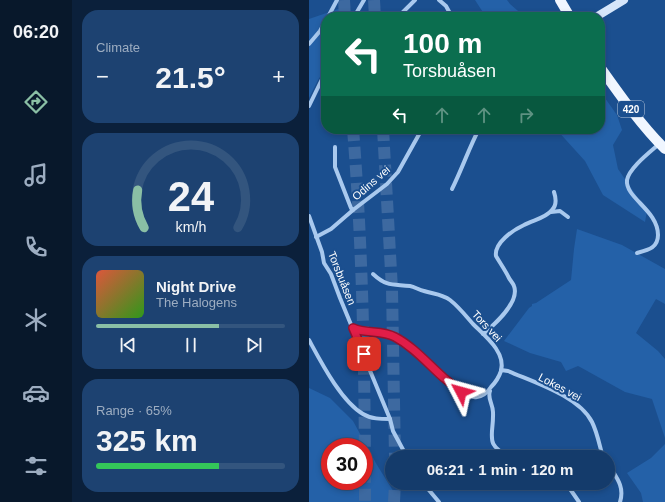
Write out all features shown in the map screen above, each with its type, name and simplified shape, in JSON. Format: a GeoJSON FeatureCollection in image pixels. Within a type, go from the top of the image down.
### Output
{"type":"FeatureCollection","features":[{"type":"Feature","properties":{"kind":"main road"},"geometry":{"type":"LineString","coordinates":[[560,0],[567,12]]}},
{"type":"Feature","properties":{"kind":"main road"},"geometry":{"type":"LineString","coordinates":[[604,12],[624,0]]}},
{"type":"Feature","properties":{"kind":"main road","name":"420"},"geometry":{"type":"LineString","coordinates":[[605,74],[619,94],[662,146]]}},
{"type":"Feature","properties":{"kind":"street"},"geometry":{"type":"LineString","coordinates":[[331,12],[337,0]]}},
{"type":"Feature","properties":{"kind":"street"},"geometry":{"type":"LineString","coordinates":[[357,12],[364,0]]}},
{"type":"Feature","properties":{"kind":"street"},"geometry":{"type":"LineString","coordinates":[[403,12],[415,0]]}},
{"type":"Feature","properties":{"kind":"street"},"geometry":{"type":"LineString","coordinates":[[439,0],[446,6],[449,12]]}},
{"type":"Feature","properties":{"kind":"street"},"geometry":{"type":"LineString","coordinates":[[309,44],[321,29]]}},
{"type":"Feature","properties":{"kind":"street"},"geometry":{"type":"LineString","coordinates":[[309,106],[321,81]]}},
{"type":"Feature","properties":{"kind":"street","name":"Odins vei"},"geometry":{"type":"LineString","coordinates":[[316,237],[331,229],[387,184],[398,172],[420,134]]}},
{"type":"Feature","properties":{"kind":"street"},"geometry":{"type":"LineString","coordinates":[[452,189],[461,171],[470,145],[476,134]]}},
{"type":"Feature","properties":{"kind":"street"},"geometry":{"type":"LineString","coordinates":[[637,253],[647,251],[654,247],[658,238],[658,229],[653,216],[629,190],[627,179],[636,166],[662,146]]}},
{"type":"Feature","properties":{"kind":"street"},"geometry":{"type":"LineString","coordinates":[[335,147],[335,167],[353,210]]}},
{"type":"Feature","properties":{"kind":"street"},"geometry":{"type":"LineString","coordinates":[[551,212],[555,204],[555,192]]}},
{"type":"Feature","properties":{"kind":"street"},"geometry":{"type":"LineString","coordinates":[[483,334],[495,324],[509,308],[515,292],[514,286],[496,256],[495,252],[501,241],[523,225],[551,212],[560,211],[568,217]]}},
{"type":"Feature","properties":{"kind":"street","name":"Torsbuåsen"},"geometry":{"type":"LineString","coordinates":[[309,216],[322,252],[324,263],[331,274],[390,419],[393,431],[403,450]]}},
{"type":"Feature","properties":{"kind":"street","name":"Tors vei"},"geometry":{"type":"LineString","coordinates":[[373,274],[387,284],[411,286],[425,292],[440,295],[450,300],[490,341],[499,353],[501,359],[501,370]]}},
{"type":"Feature","properties":{"kind":"street"},"geometry":{"type":"LineString","coordinates":[[353,328],[394,336],[406,344],[461,392],[475,397],[485,394],[491,388]]}},
{"type":"Feature","properties":{"kind":"street"},"geometry":{"type":"LineString","coordinates":[[309,340],[328,374],[355,408],[364,415],[373,418],[390,419]]}},
{"type":"Feature","properties":{"kind":"street"},"geometry":{"type":"LineString","coordinates":[[499,450],[494,446],[491,437],[493,411],[488,395],[501,370]]}},
{"type":"Feature","properties":{"kind":"street","name":"Lokes vei"},"geometry":{"type":"LineString","coordinates":[[501,370],[508,371],[553,391],[569,399],[583,409],[595,428],[601,450]]}},
{"type":"Feature","properties":{"kind":"street"},"geometry":{"type":"LineString","coordinates":[[615,475],[620,483],[622,495],[620,502]]}},
{"type":"Feature","properties":{"kind":"street"},"geometry":{"type":"LineString","coordinates":[[429,490],[439,502]]}},
{"type":"Feature","properties":{"kind":"street"},"geometry":{"type":"LineString","coordinates":[[571,490],[579,502]]}},
{"type":"Feature","properties":{"kind":"shaded area"},"geometry":{"type":"Polygon","coordinates":[[[475,0],[507,0],[519,12],[483,12],[475,0]]]}},
{"type":"Feature","properties":{"kind":"shaded area"},"geometry":{"type":"Polygon","coordinates":[[[341,8],[347,12],[329,12],[341,8]]]}},
{"type":"Feature","properties":{"kind":"shaded area"},"geometry":{"type":"Polygon","coordinates":[[[321,15],[321,75],[309,98],[309,19],[321,15]]]}},
{"type":"Feature","properties":{"kind":"shaded area"},"geometry":{"type":"Polygon","coordinates":[[[605,98],[617,115],[622,130],[613,145],[618,169],[647,211],[645,222],[603,195],[585,161],[561,134],[605,134],[605,98]]]}},
{"type":"Feature","properties":{"kind":"shaded area"},"geometry":{"type":"Polygon","coordinates":[[[577,229],[622,245],[665,269],[665,304],[656,299],[636,333],[658,351],[665,359],[665,438],[652,399],[625,392],[578,366],[566,371],[561,362],[530,353],[504,341],[532,306],[532,304],[536,303],[571,280],[577,229]]]}},
{"type":"Feature","properties":{"kind":"shaded area"},"geometry":{"type":"Polygon","coordinates":[[[309,388],[330,398],[353,421],[362,438],[321,438],[321,490],[373,490],[373,458],[385,478],[385,490],[393,490],[400,502],[309,502],[309,388]]]}},
{"type":"Feature","properties":{"kind":"shaded area"},"geometry":{"type":"Polygon","coordinates":[[[665,444],[665,502],[643,502],[641,493],[627,473],[651,458],[665,444]]]}},
{"type":"Feature","properties":{"kind":"tunnel"},"geometry":{"type":"LineString","coordinates":[[344,0],[345,12]]}},
{"type":"Feature","properties":{"kind":"tunnel"},"geometry":{"type":"LineString","coordinates":[[374,0],[375,12]]}},
{"type":"Feature","properties":{"kind":"tunnel"},"geometry":{"type":"LineString","coordinates":[[353,134],[363,316],[365,502]]}},
{"type":"Feature","properties":{"kind":"tunnel"},"geometry":{"type":"LineString","coordinates":[[383,134],[392,289],[395,450]]}},
{"type":"Feature","properties":{"kind":"tunnel"},"geometry":{"type":"LineString","coordinates":[[394,502],[395,490]]}},
{"type":"Feature","properties":{"kind":"route"},"geometry":{"type":"LineString","coordinates":[[364,354],[353,328],[394,336],[406,344],[461,392]]}}]}
